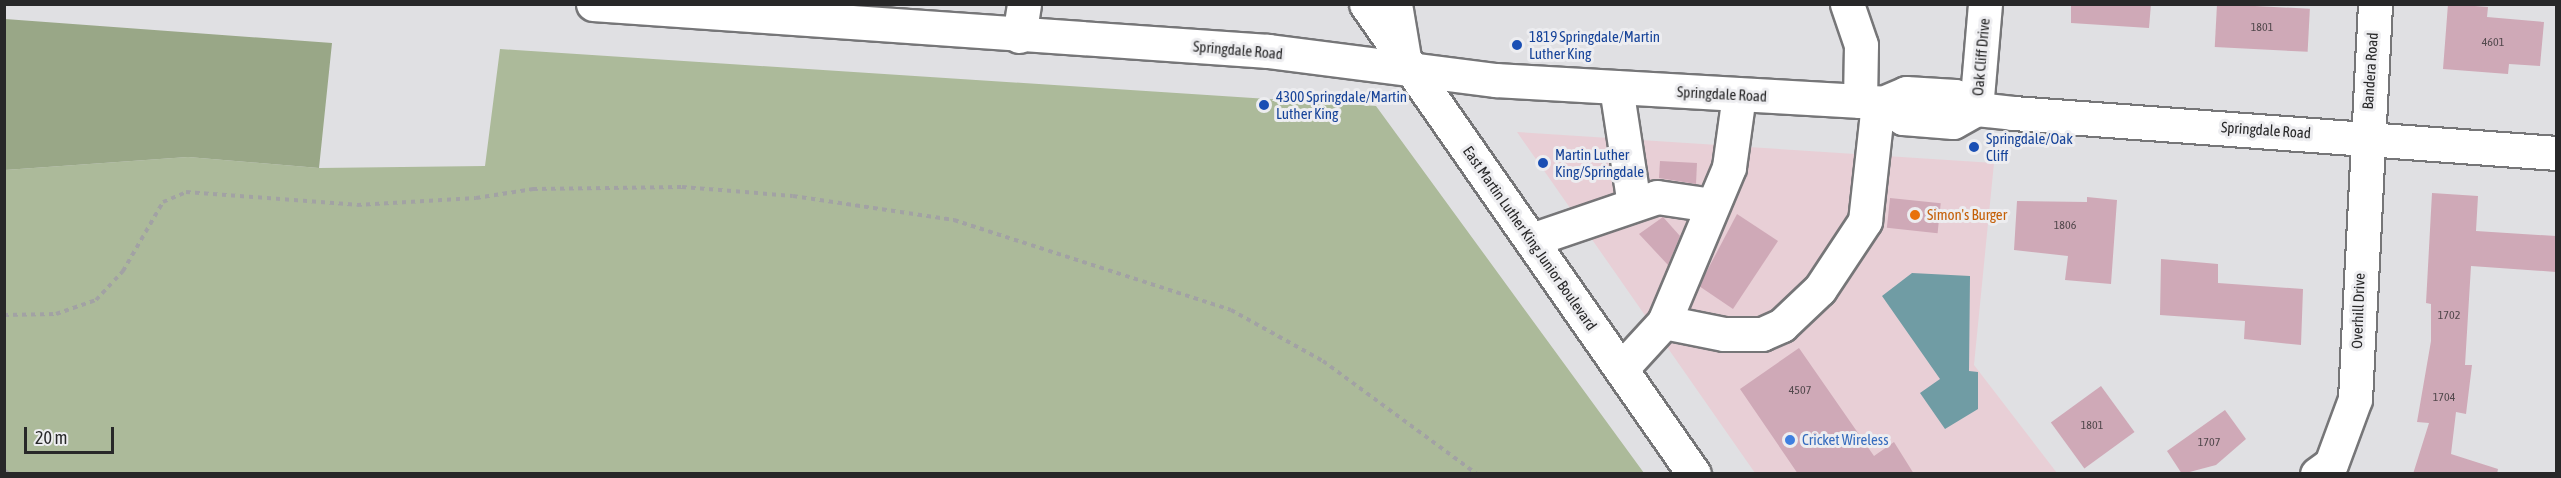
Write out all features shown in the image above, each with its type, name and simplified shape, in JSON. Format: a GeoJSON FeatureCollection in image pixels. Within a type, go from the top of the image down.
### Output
{"type":"FeatureCollection","features":[{"type":"Feature","properties":{"kind":"main road","name":"Springdale Road"},"geometry":{"type":"LineString","coordinates":[[593,4],[1022,20],[1406,69],[1616,87],[1874,102],[1906,93],[1955,96],[1976,109],[2365,136],[2556,153]]}},
{"type":"Feature","properties":{"kind":"main road","name":"East Martin Luther King Junior Boulevard"},"geometry":{"type":"LineString","coordinates":[[1365,4],[1406,69],[1532,240],[1694,474]]}},
{"type":"Feature","properties":{"kind":"main road"},"geometry":{"type":"LineString","coordinates":[[1395,4],[1406,69]]}},
{"type":"Feature","properties":{"kind":"main road"},"geometry":{"type":"LineString","coordinates":[[1664,322],[1724,334],[1762,334],[1782,326],[1820,289],[1864,221],[1874,102],[1862,45],[1846,4]]}},
{"type":"Feature","properties":{"kind":"main road","name":"Oak Cliff Drive"},"geometry":{"type":"LineString","coordinates":[[1976,109],[1985,4]]}},
{"type":"Feature","properties":{"kind":"main road","name":"Bandera Road"},"geometry":{"type":"LineString","coordinates":[[2365,136],[2375,4]]}},
{"type":"Feature","properties":{"kind":"main road"},"geometry":{"type":"LineString","coordinates":[[1616,87],[1634,204]]}},
{"type":"Feature","properties":{"kind":"main road"},"geometry":{"type":"LineString","coordinates":[[1622,369],[1664,322],[1729,167],[1739,95]]}},
{"type":"Feature","properties":{"kind":"main road","name":"Overhill Drive"},"geometry":{"type":"LineString","coordinates":[[2317,474],[2331,464],[2355,399],[2365,136]]}},
{"type":"Feature","properties":{"kind":"main road"},"geometry":{"type":"LineString","coordinates":[[1532,240],[1657,197],[1712,205]]}},
{"type":"Feature","properties":{"kind":"path"},"geometry":{"type":"LineString","coordinates":[[4,315],[56,314],[96,300],[123,271],[163,202],[186,192],[357,205],[476,198],[533,189],[682,187],[793,196],[954,220],[1231,310],[1323,361],[1477,474]]}},
{"type":"Feature","properties":{"kind":"path"},"geometry":{"type":"LineString","coordinates":[[4,470],[9,474]]}},
{"type":"Feature","properties":{"kind":"shaded area"},"geometry":{"type":"Polygon","coordinates":[[[1517,132],[1994,163],[1974,365],[2057,473],[1755,473],[1517,132]]]}},
{"type":"Feature","properties":{"kind":"green space"},"geometry":{"type":"Polygon","coordinates":[[[5,19],[332,43],[319,168],[188,157],[5,170],[5,19]]]}},
{"type":"Feature","properties":{"kind":"green space"},"geometry":{"type":"Polygon","coordinates":[[[500,49],[1376,106],[1644,473],[5,474],[5,170],[188,157],[319,168],[485,166],[500,49]]]}},
{"type":"Feature","properties":{"kind":"water"},"geometry":{"type":"Polygon","coordinates":[[[1912,273],[1970,276],[1969,371],[1978,372],[1978,409],[1945,429],[1920,393],[1940,379],[1882,296],[1912,273]]]}},
{"type":"Feature","properties":{"kind":"building"},"geometry":{"type":"Polygon","coordinates":[[[2071,4],[2151,4],[2149,28],[2071,23],[2071,4]]]}},
{"type":"Feature","properties":{"kind":"building"},"geometry":{"type":"Polygon","coordinates":[[[2217,4],[2310,9],[2308,52],[2215,47],[2217,4]]]}},
{"type":"Feature","properties":{"kind":"building"},"geometry":{"type":"Polygon","coordinates":[[[2448,4],[2488,7],[2487,17],[2544,22],[2540,66],[2509,64],[2508,74],[2443,69],[2448,4]]]}},
{"type":"Feature","properties":{"kind":"building"},"geometry":{"type":"Polygon","coordinates":[[[1660,161],[1697,163],[1696,184],[1659,178],[1660,161]]]}},
{"type":"Feature","properties":{"kind":"building"},"geometry":{"type":"Polygon","coordinates":[[[2432,193],[2478,196],[2476,231],[2556,236],[2556,272],[2471,266],[2465,365],[2472,365],[2466,414],[2456,412],[2451,454],[2498,469],[2497,474],[2413,474],[2429,423],[2417,422],[2431,341],[2431,304],[2426,303],[2432,193]]]}},
{"type":"Feature","properties":{"kind":"building"},"geometry":{"type":"Polygon","coordinates":[[[2087,197],[2117,200],[2111,284],[2065,280],[2068,256],[2014,250],[2017,201],[2087,202],[2087,197]]]}},
{"type":"Feature","properties":{"kind":"building","name":"Simon's Burger"},"geometry":{"type":"Polygon","coordinates":[[[1890,198],[1941,203],[1938,233],[1887,228],[1890,198]]]}},
{"type":"Feature","properties":{"kind":"building"},"geometry":{"type":"Polygon","coordinates":[[[1737,214],[1778,241],[1733,309],[1699,286],[1737,214]]]}},
{"type":"Feature","properties":{"kind":"building"},"geometry":{"type":"Polygon","coordinates":[[[1663,217],[1680,236],[1668,265],[1639,234],[1663,217]]]}},
{"type":"Feature","properties":{"kind":"building"},"geometry":{"type":"Polygon","coordinates":[[[2161,259],[2218,264],[2218,283],[2303,289],[2301,345],[2244,339],[2245,321],[2160,315],[2161,259]]]}},
{"type":"Feature","properties":{"kind":"building"},"geometry":{"type":"Polygon","coordinates":[[[1799,348],[1874,456],[1894,442],[1914,474],[1798,474],[1740,389],[1799,348]]]}},
{"type":"Feature","properties":{"kind":"building"},"geometry":{"type":"Polygon","coordinates":[[[2101,386],[2135,432],[2084,469],[2051,422],[2101,386]]]}},
{"type":"Feature","properties":{"kind":"building"},"geometry":{"type":"Polygon","coordinates":[[[2225,410],[2246,439],[2216,465],[2182,474],[2167,451],[2225,410]]]}},
{"type":"Feature","properties":{"kind":"place","name":"1819 Springdale/Martin Luther King"},"geometry":{"type":"Point","coordinates":[1517,45]}},
{"type":"Feature","properties":{"kind":"place","name":"4300 Springdale/Martin Luther King"},"geometry":{"type":"Point","coordinates":[1264,105]}},
{"type":"Feature","properties":{"kind":"place","name":"Springdale/Oak Cliff"},"geometry":{"type":"Point","coordinates":[1974,147]}},
{"type":"Feature","properties":{"kind":"place","name":"Martin Luther King/Springdale"},"geometry":{"type":"Point","coordinates":[1543,163]}},
{"type":"Feature","properties":{"kind":"place","name":"Simon's Burger"},"geometry":{"type":"Point","coordinates":[1915,215]}},
{"type":"Feature","properties":{"kind":"place","name":"Cricket Wireless"},"geometry":{"type":"Point","coordinates":[1790,440]}}]}
